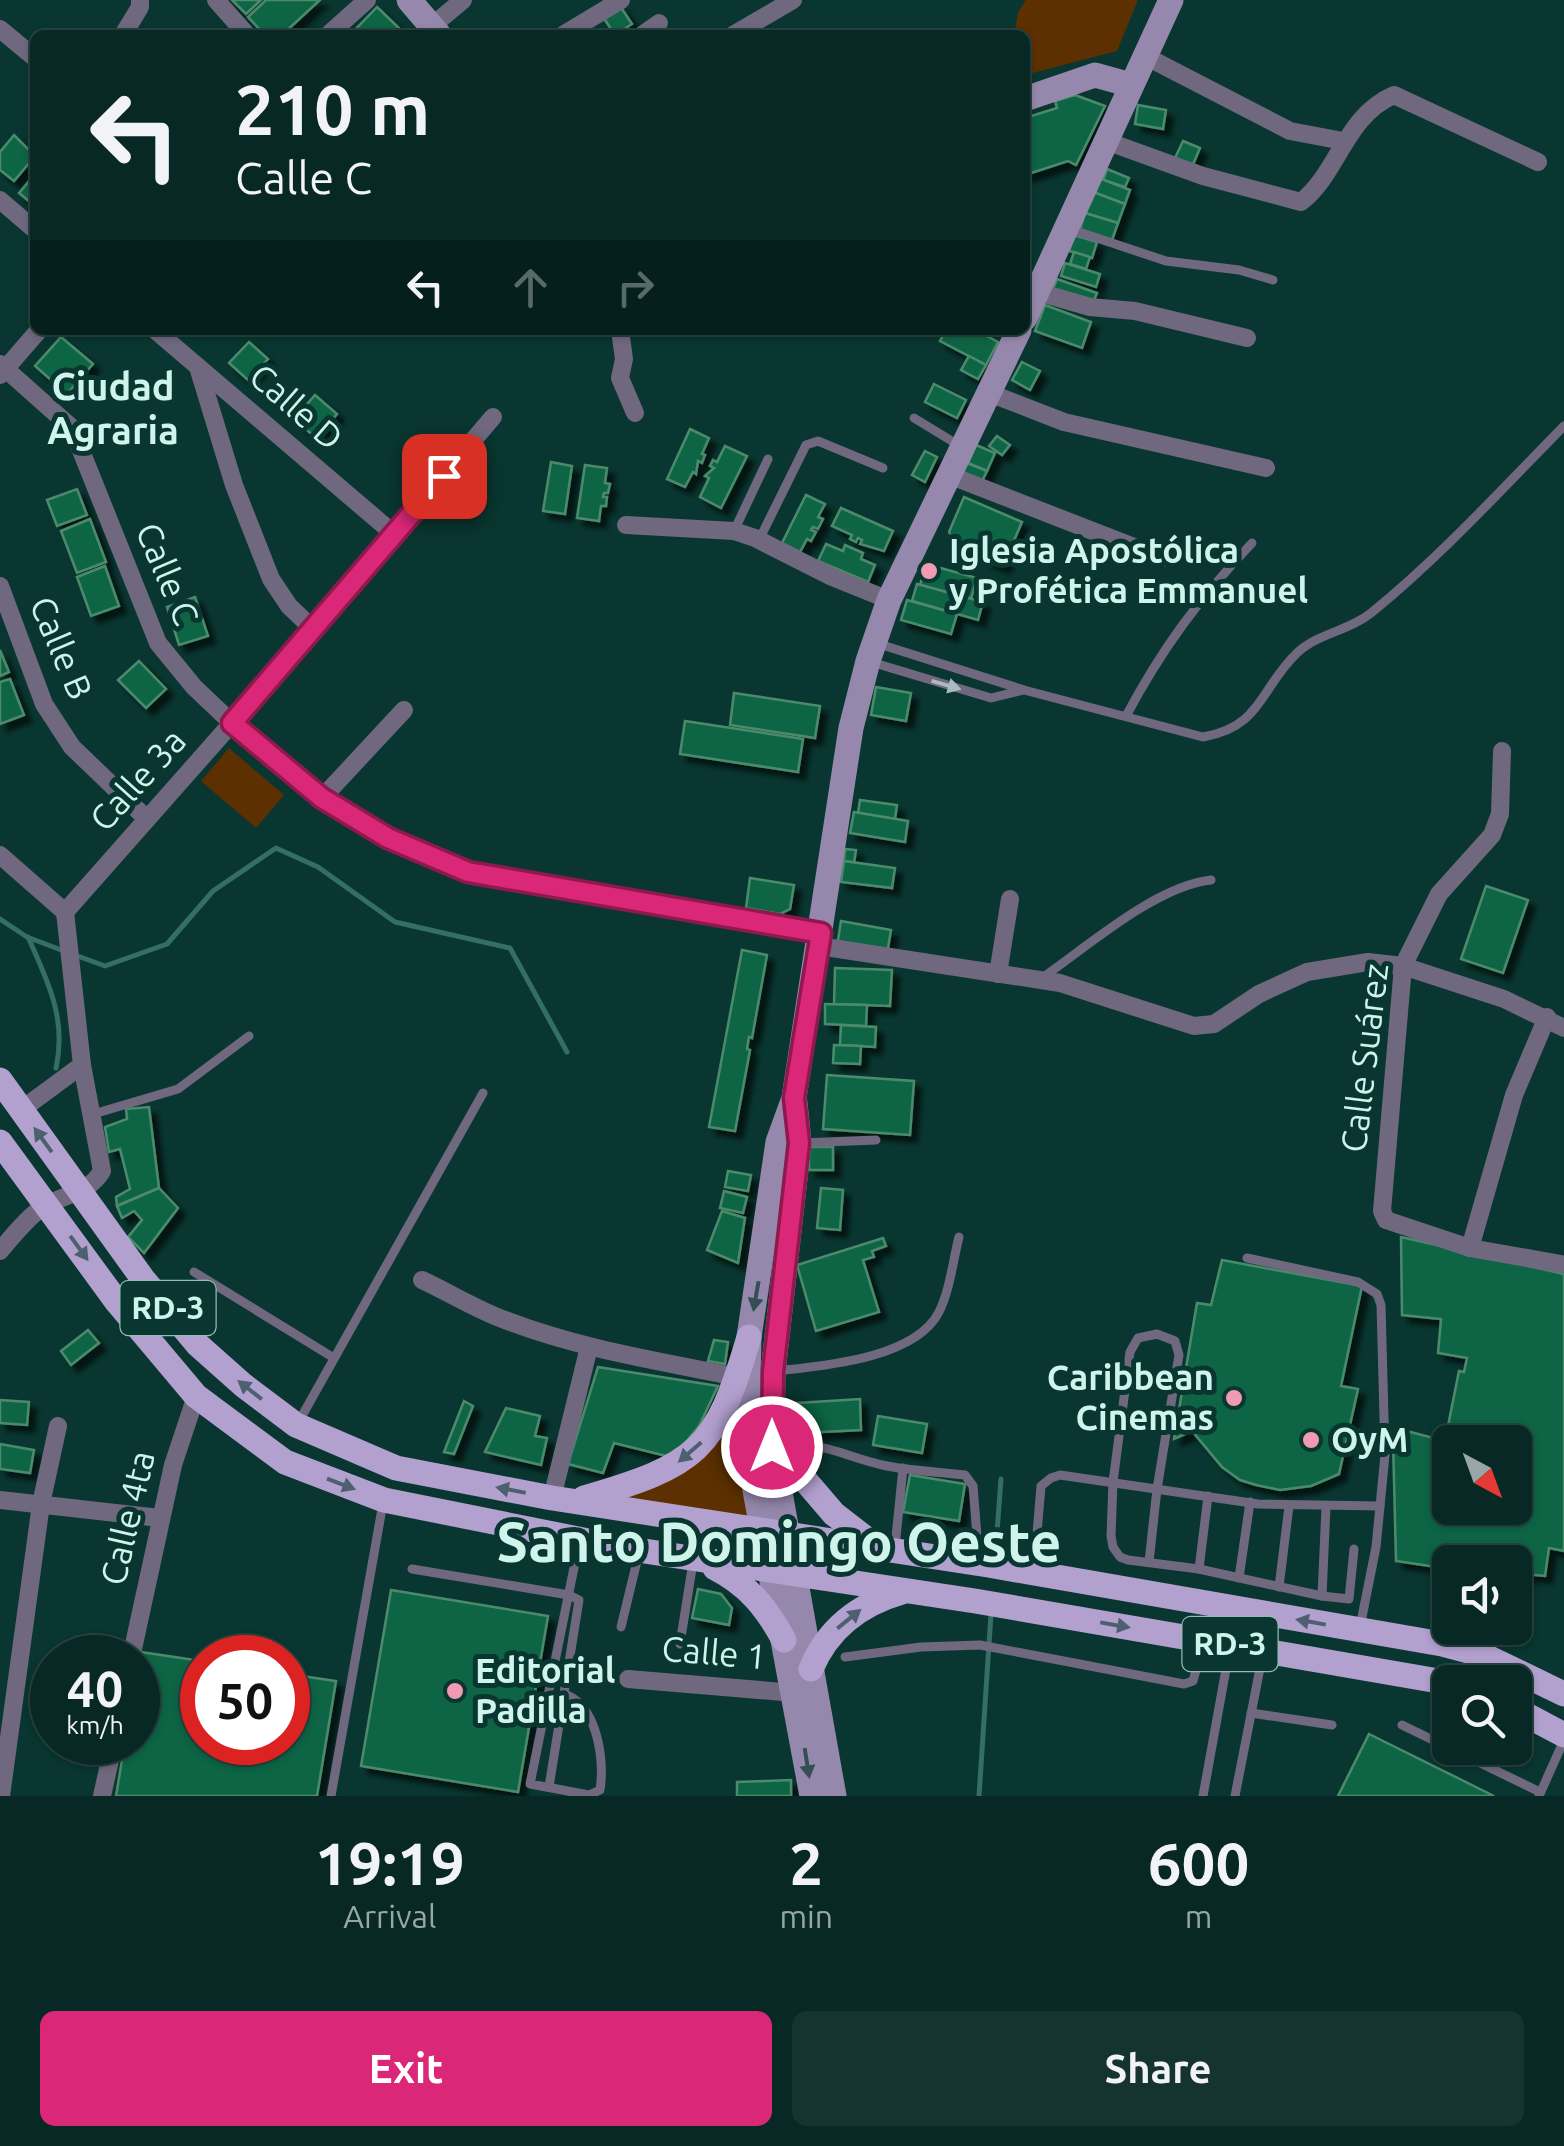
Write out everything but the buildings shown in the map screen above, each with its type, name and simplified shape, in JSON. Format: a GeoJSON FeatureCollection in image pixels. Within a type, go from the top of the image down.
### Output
{"type":"FeatureCollection","features":[{"type":"Feature","properties":{"kind":"main road"},"geometry":{"type":"LineString","coordinates":[[409,0],[435,30]]}},
{"type":"Feature","properties":{"kind":"main road"},"geometry":{"type":"LineString","coordinates":[[1030,308],[1171,0]]}},
{"type":"Feature","properties":{"kind":"main road"},"geometry":{"type":"LineString","coordinates":[[1030,97],[1095,75],[1131,85]]}},
{"type":"Feature","properties":{"kind":"main road"},"geometry":{"type":"LineString","coordinates":[[562,1499],[645,1480],[689,1456],[715,1427],[737,1377],[748,1336],[778,1142],[794,1098],[851,728],[871,652],[889,600],[1017,335]]}},
{"type":"Feature","properties":{"kind":"main road","name":"RD-3"},"geometry":{"type":"LineString","coordinates":[[0,1080],[143,1279],[198,1345],[296,1426],[396,1468],[562,1499],[984,1564],[1359,1630],[1483,1655],[1564,1694]]}},
{"type":"Feature","properties":{"kind":"main road"},"geometry":{"type":"LineString","coordinates":[[794,1098],[799,1143],[773,1372],[773,1451],[834,1796]]}},
{"type":"Feature","properties":{"kind":"main road","name":"RD-3"},"geometry":{"type":"LineString","coordinates":[[0,1142],[117,1302],[196,1396],[285,1462],[384,1500],[580,1540],[906,1590],[1432,1680]]}},
{"type":"Feature","properties":{"kind":"main road"},"geometry":{"type":"LineString","coordinates":[[748,1336],[749,1458],[812,1796]]}},
{"type":"Feature","properties":{"kind":"main road"},"geometry":{"type":"LineString","coordinates":[[773,1451],[798,1472],[834,1514],[888,1550]]}},
{"type":"Feature","properties":{"kind":"main road"},"geometry":{"type":"LineString","coordinates":[[690,1558],[735,1578],[755,1595],[784,1640]]}},
{"type":"Feature","properties":{"kind":"main road"},"geometry":{"type":"LineString","coordinates":[[811,1669],[819,1650],[848,1618],[875,1601],[906,1590]]}},
{"type":"Feature","properties":{"kind":"main road"},"geometry":{"type":"LineString","coordinates":[[1532,1719],[1564,1737]]}},
{"type":"Feature","properties":{"kind":"street"},"geometry":{"type":"LineString","coordinates":[[126,30],[140,8],[140,0]]}},
{"type":"Feature","properties":{"kind":"street"},"geometry":{"type":"LineString","coordinates":[[216,0],[243,30]]}},
{"type":"Feature","properties":{"kind":"street"},"geometry":{"type":"LineString","coordinates":[[334,30],[368,0]]}},
{"type":"Feature","properties":{"kind":"street"},"geometry":{"type":"LineString","coordinates":[[437,30],[463,0]]}},
{"type":"Feature","properties":{"kind":"street"},"geometry":{"type":"LineString","coordinates":[[571,30],[621,0]]}},
{"type":"Feature","properties":{"kind":"street"},"geometry":{"type":"LineString","coordinates":[[742,30],[793,0]]}},
{"type":"Feature","properties":{"kind":"street"},"geometry":{"type":"LineString","coordinates":[[650,30],[660,23]]}},
{"type":"Feature","properties":{"kind":"street"},"geometry":{"type":"LineString","coordinates":[[0,29],[30,54]]}},
{"type":"Feature","properties":{"kind":"street"},"geometry":{"type":"LineString","coordinates":[[1145,56],[1290,132],[1343,141]]}},
{"type":"Feature","properties":{"kind":"street"},"geometry":{"type":"LineString","coordinates":[[1106,141],[1203,176],[1301,202],[1316,190],[1343,141],[1379,101],[1394,95],[1538,162]]}},
{"type":"Feature","properties":{"kind":"street"},"geometry":{"type":"LineString","coordinates":[[0,200],[30,226]]}},
{"type":"Feature","properties":{"kind":"street"},"geometry":{"type":"LineString","coordinates":[[1038,292],[1090,307],[1136,311],[1248,338]]}},
{"type":"Feature","properties":{"kind":"street"},"geometry":{"type":"LineString","coordinates":[[2,370],[34,335]]}},
{"type":"Feature","properties":{"kind":"street","name":"Calle D"},"geometry":{"type":"LineString","coordinates":[[161,335],[394,534]]}},
{"type":"Feature","properties":{"kind":"street"},"geometry":{"type":"LineString","coordinates":[[621,335],[624,359],[620,378],[635,413]]}},
{"type":"Feature","properties":{"kind":"street"},"geometry":{"type":"LineString","coordinates":[[198,366],[234,485],[271,580],[289,606],[312,628]]}},
{"type":"Feature","properties":{"kind":"street","name":"Calle C"},"geometry":{"type":"LineString","coordinates":[[2,370],[72,428],[158,643],[194,687],[322,798],[388,838],[468,872],[1060,983],[1194,1026],[1214,1024],[1259,994],[1307,972],[1368,962],[1403,966],[1504,999],[1564,1028]]}},
{"type":"Feature","properties":{"kind":"street"},"geometry":{"type":"LineString","coordinates":[[989,392],[1064,422],[1266,468]]}},
{"type":"Feature","properties":{"kind":"street","name":"Calle 3a"},"geometry":{"type":"LineString","coordinates":[[66,921],[147,819],[493,418]]}},
{"type":"Feature","properties":{"kind":"street"},"geometry":{"type":"LineString","coordinates":[[948,475],[1162,558]]}},
{"type":"Feature","properties":{"kind":"street"},"geometry":{"type":"LineString","coordinates":[[626,524],[734,532],[889,600]]}},
{"type":"Feature","properties":{"kind":"street","name":"Calle B"},"geometry":{"type":"LineString","coordinates":[[0,586],[44,704],[72,746],[147,819]]}},
{"type":"Feature","properties":{"kind":"street"},"geometry":{"type":"LineString","coordinates":[[322,798],[404,710]]}},
{"type":"Feature","properties":{"kind":"street","name":"Calle Suárez"},"geometry":{"type":"LineString","coordinates":[[1502,751],[1500,814],[1492,835],[1439,894],[1403,966],[1382,1212],[1386,1220],[1470,1248],[1561,1264]]}},
{"type":"Feature","properties":{"kind":"street"},"geometry":{"type":"LineString","coordinates":[[0,854],[66,921],[82,1065],[102,1171],[80,1192],[47,1204],[0,1251]]}},
{"type":"Feature","properties":{"kind":"street"},"geometry":{"type":"LineString","coordinates":[[998,974],[1010,898]]}},
{"type":"Feature","properties":{"kind":"street"},"geometry":{"type":"LineString","coordinates":[[1470,1248],[1514,1095],[1547,1017]]}},
{"type":"Feature","properties":{"kind":"street"},"geometry":{"type":"LineString","coordinates":[[21,1110],[82,1065]]}},
{"type":"Feature","properties":{"kind":"street"},"geometry":{"type":"LineString","coordinates":[[422,1280],[502,1319],[589,1347],[737,1377]]}},
{"type":"Feature","properties":{"kind":"street"},"geometry":{"type":"LineString","coordinates":[[562,1499],[589,1347]]}},
{"type":"Feature","properties":{"kind":"street","name":"Calle 4ta"},"geometry":{"type":"LineString","coordinates":[[136,1635],[160,1518],[184,1424],[196,1396]]}},
{"type":"Feature","properties":{"kind":"street"},"geometry":{"type":"LineString","coordinates":[[1,1796],[41,1504],[58,1426]]}},
{"type":"Feature","properties":{"kind":"street"},"geometry":{"type":"LineString","coordinates":[[0,1500],[160,1518]]}},
{"type":"Feature","properties":{"kind":"street","name":"Calle 1"},"geometry":{"type":"LineString","coordinates":[[628,1679],[795,1692]]}},
{"type":"Feature","properties":{"kind":"street"},"geometry":{"type":"LineString","coordinates":[[102,1796],[109,1765]]}},
{"type":"Feature","properties":{"kind":"lane"},"geometry":{"type":"LineString","coordinates":[[1067,228],[1166,261],[1240,270],[1272,280]]}},
{"type":"Feature","properties":{"kind":"lane"},"geometry":{"type":"LineString","coordinates":[[914,418],[962,447]]}},
{"type":"Feature","properties":{"kind":"lane"},"geometry":{"type":"LineString","coordinates":[[871,652],[1204,737],[1227,733],[1242,724],[1296,654],[1324,634],[1363,620],[1410,582],[1564,426]]}},
{"type":"Feature","properties":{"kind":"lane"},"geometry":{"type":"LineString","coordinates":[[759,540],[806,444],[818,441],[883,468]]}},
{"type":"Feature","properties":{"kind":"lane"},"geometry":{"type":"LineString","coordinates":[[734,532],[768,460]]}},
{"type":"Feature","properties":{"kind":"lane"},"geometry":{"type":"LineString","coordinates":[[1126,716],[1153,667],[1200,598],[1252,543]]}},
{"type":"Feature","properties":{"kind":"lane"},"geometry":{"type":"LineString","coordinates":[[871,652],[990,698],[1024,690]]}},
{"type":"Feature","properties":{"kind":"lane"},"geometry":{"type":"LineString","coordinates":[[1040,980],[1164,894],[1190,882],[1211,880]]}},
{"type":"Feature","properties":{"kind":"lane"},"geometry":{"type":"LineString","coordinates":[[90,1114],[178,1089],[249,1036]]}},
{"type":"Feature","properties":{"kind":"lane"},"geometry":{"type":"LineString","coordinates":[[296,1426],[483,1093]]}},
{"type":"Feature","properties":{"kind":"lane"},"geometry":{"type":"LineString","coordinates":[[799,1143],[876,1140]]}},
{"type":"Feature","properties":{"kind":"lane"},"geometry":{"type":"LineString","coordinates":[[773,1372],[831,1364],[908,1343],[939,1312],[959,1237]]}},
{"type":"Feature","properties":{"kind":"lane"},"geometry":{"type":"LineString","coordinates":[[1248,1258],[1358,1282],[1376,1294],[1381,1305],[1385,1455],[1376,1548],[1359,1630]]}},
{"type":"Feature","properties":{"kind":"lane"},"geometry":{"type":"LineString","coordinates":[[194,1272],[334,1358]]}},
{"type":"Feature","properties":{"kind":"lane"},"geometry":{"type":"LineString","coordinates":[[1149,1562],[1179,1355],[1175,1341],[1157,1334],[1138,1338],[1130,1352],[1113,1482],[1113,1547],[1120,1557],[1349,1599],[1354,1549]]}},
{"type":"Feature","properties":{"kind":"lane"},"geometry":{"type":"LineString","coordinates":[[773,1451],[803,1443],[903,1468],[965,1475],[971,1480],[984,1564]]}},
{"type":"Feature","properties":{"kind":"lane"},"geometry":{"type":"LineString","coordinates":[[888,1550],[903,1468]]}},
{"type":"Feature","properties":{"kind":"lane"},"geometry":{"type":"LineString","coordinates":[[1030,1573],[1041,1486],[1060,1475],[1289,1506],[1380,1506]]}},
{"type":"Feature","properties":{"kind":"lane"},"geometry":{"type":"LineString","coordinates":[[1199,1569],[1208,1496]]}},
{"type":"Feature","properties":{"kind":"lane"},"geometry":{"type":"LineString","coordinates":[[331,1796],[384,1500]]}},
{"type":"Feature","properties":{"kind":"lane"},"geometry":{"type":"LineString","coordinates":[[1240,1578],[1250,1502]]}},
{"type":"Feature","properties":{"kind":"lane"},"geometry":{"type":"LineString","coordinates":[[1278,1587],[1289,1506]]}},
{"type":"Feature","properties":{"kind":"lane"},"geometry":{"type":"LineString","coordinates":[[1322,1596],[1326,1507]]}},
{"type":"Feature","properties":{"kind":"lane"},"geometry":{"type":"LineString","coordinates":[[527,1796],[580,1540]]}},
{"type":"Feature","properties":{"kind":"lane"},"geometry":{"type":"LineString","coordinates":[[621,1628],[640,1550]]}},
{"type":"Feature","properties":{"kind":"lane"},"geometry":{"type":"LineString","coordinates":[[680,1644],[690,1558]]}},
{"type":"Feature","properties":{"kind":"lane"},"geometry":{"type":"LineString","coordinates":[[1170,1565],[1170,1597]]}},
{"type":"Feature","properties":{"kind":"lane"},"geometry":{"type":"LineString","coordinates":[[412,1568],[569,1594],[580,1600],[549,1787]]}},
{"type":"Feature","properties":{"kind":"lane"},"geometry":{"type":"LineString","coordinates":[[845,1657],[921,1647],[980,1645],[1184,1684],[1193,1681],[1204,1640]]}},
{"type":"Feature","properties":{"kind":"lane"},"geometry":{"type":"LineString","coordinates":[[1204,1796],[1231,1644]]}},
{"type":"Feature","properties":{"kind":"lane"},"geometry":{"type":"LineString","coordinates":[[1235,1796],[1264,1650]]}},
{"type":"Feature","properties":{"kind":"lane"},"geometry":{"type":"LineString","coordinates":[[530,1784],[589,1795],[600,1790],[594,1730],[584,1704],[564,1694]]}},
{"type":"Feature","properties":{"kind":"lane"},"geometry":{"type":"LineString","coordinates":[[1252,1713],[1332,1725]]}},
{"type":"Feature","properties":{"kind":"lane"},"geometry":{"type":"LineString","coordinates":[[1402,1724],[1539,1794],[1564,1737]]}},
{"type":"Feature","properties":{"kind":"shaded area"},"geometry":{"type":"Polygon","coordinates":[[[1026,0],[1138,0],[1117,51],[1030,74],[1030,30],[1015,30],[1018,12],[1026,0]]]}},
{"type":"Feature","properties":{"kind":"shaded area"},"geometry":{"type":"Polygon","coordinates":[[[229,748],[284,795],[256,828],[201,781],[229,748]]]}},
{"type":"Feature","properties":{"kind":"shaded area"},"geometry":{"type":"Polygon","coordinates":[[[735,1402],[749,1517],[608,1497],[637,1489],[735,1402]]]}},
{"type":"Feature","properties":{"kind":"waterway"},"geometry":{"type":"LineString","coordinates":[[75,955],[105,966],[167,944],[213,891],[276,848],[318,867],[395,922],[510,948],[567,1052]]}},
{"type":"Feature","properties":{"kind":"waterway"},"geometry":{"type":"LineString","coordinates":[[0,919],[27,937],[64,951]]}},
{"type":"Feature","properties":{"kind":"waterway"},"geometry":{"type":"LineString","coordinates":[[28,937],[49,985],[57,1017],[56,1068]]}},
{"type":"Feature","properties":{"kind":"waterway"},"geometry":{"type":"LineString","coordinates":[[995,1559],[1001,1479]]}},
{"type":"Feature","properties":{"kind":"waterway"},"geometry":{"type":"LineString","coordinates":[[979,1796],[991,1614]]}},
{"type":"Feature","properties":{"kind":"place","name":"Iglesia Apostólica y Profética Emmanuel"},"geometry":{"type":"Point","coordinates":[929,571]}},
{"type":"Feature","properties":{"kind":"place","name":"Caribbean Cinemas"},"geometry":{"type":"Point","coordinates":[1234,1398]}},
{"type":"Feature","properties":{"kind":"place","name":"OyM"},"geometry":{"type":"Point","coordinates":[1311,1440]}},
{"type":"Feature","properties":{"kind":"place","name":"Editorial Padilla"},"geometry":{"type":"Point","coordinates":[455,1691]}},
{"type":"Feature","properties":{"kind":"district","name":"Ciudad Agraria"},"geometry":{"type":"Point","coordinates":[113,409]}},
{"type":"Feature","properties":{"kind":"district","name":"Santo Domingo Oeste"},"geometry":{"type":"Point","coordinates":[779,1543]}},
{"type":"Feature","properties":{"kind":"route"},"geometry":{"type":"LineString","coordinates":[[444,476],[232,723],[322,798],[388,838],[468,872],[821,933],[794,1098],[799,1143],[773,1372],[772,1447]]}}]}
